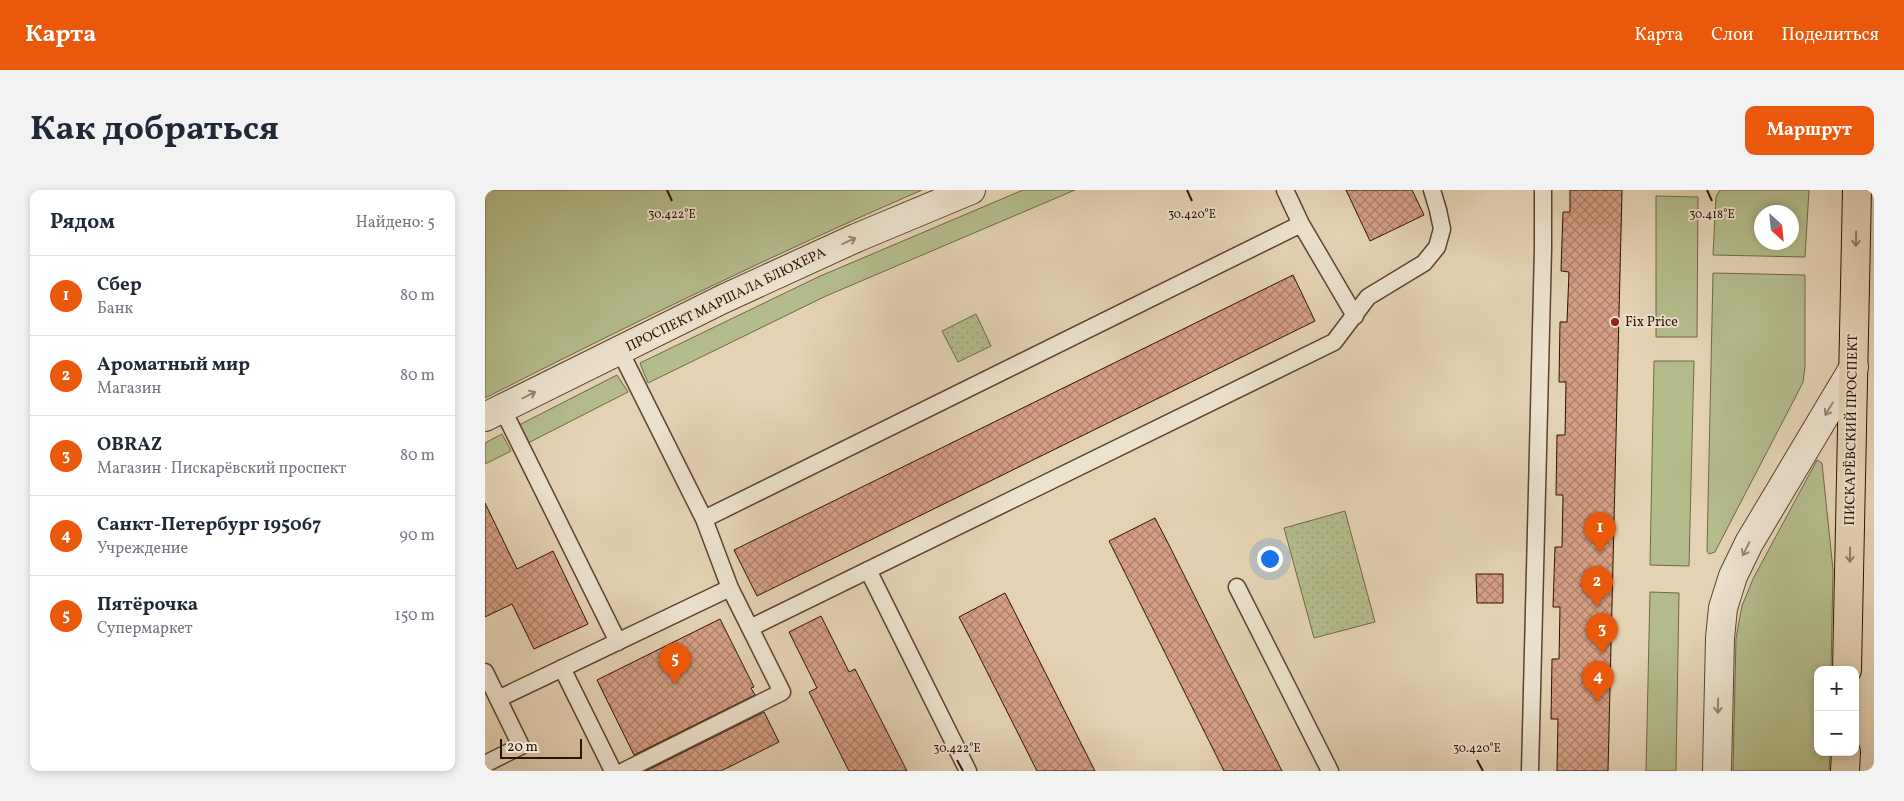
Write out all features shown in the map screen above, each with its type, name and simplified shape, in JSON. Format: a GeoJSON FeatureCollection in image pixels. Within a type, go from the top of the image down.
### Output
{"type":"FeatureCollection","features":[{"type":"Feature","properties":{"kind":"main road","name":"ПИСКАРЁВСКИЙ ПРОСПЕКТ"},"geometry":{"type":"LineString","coordinates":[[1847,666],[1857,190]]}},
{"type":"Feature","properties":{"kind":"main road"},"geometry":{"type":"LineString","coordinates":[[1845,771],[1846,756]]}},
{"type":"Feature","properties":{"kind":"street","name":"ПРОСПЕКТ МАРШАЛА БЛЮХЕРА"},"geometry":{"type":"LineString","coordinates":[[493,412],[723,299],[856,238],[971,190]]}},
{"type":"Feature","properties":{"kind":"street"},"geometry":{"type":"LineString","coordinates":[[1717,771],[1720,638],[1723,608],[1733,576],[1749,543],[1854,367]]}},
{"type":"Feature","properties":{"kind":"lane"},"geometry":{"type":"LineString","coordinates":[[1285,190],[1301,224],[1355,316]]}},
{"type":"Feature","properties":{"kind":"lane"},"geometry":{"type":"LineString","coordinates":[[750,628],[1334,342],[1368,297],[1424,263],[1437,247],[1442,230],[1432,190]]}},
{"type":"Feature","properties":{"kind":"lane"},"geometry":{"type":"LineString","coordinates":[[1530,771],[1543,190]]}},
{"type":"Feature","properties":{"kind":"lane"},"geometry":{"type":"LineString","coordinates":[[704,519],[1301,224]]}},
{"type":"Feature","properties":{"kind":"lane"},"geometry":{"type":"LineString","coordinates":[[620,351],[704,519],[730,588],[782,692],[624,771]]}},
{"type":"Feature","properties":{"kind":"lane"},"geometry":{"type":"LineString","coordinates":[[493,412],[618,642]]}},
{"type":"Feature","properties":{"kind":"lane"},"geometry":{"type":"LineString","coordinates":[[868,570],[968,771]]}},
{"type":"Feature","properties":{"kind":"lane"},"geometry":{"type":"LineString","coordinates":[[1237,587],[1330,771]]}},
{"type":"Feature","properties":{"kind":"lane"},"geometry":{"type":"LineString","coordinates":[[498,699],[730,588]]}},
{"type":"Feature","properties":{"kind":"lane"},"geometry":{"type":"LineString","coordinates":[[562,668],[613,771]]}},
{"type":"Feature","properties":{"kind":"lane"},"geometry":{"type":"LineString","coordinates":[[485,672],[521,746],[485,764]]}},
{"type":"Feature","properties":{"kind":"green space"},"geometry":{"type":"Polygon","coordinates":[[[485,190],[922,190],[702,291],[485,398],[485,190]]]}},
{"type":"Feature","properties":{"kind":"green space"},"geometry":{"type":"Polygon","coordinates":[[[1023,190],[1075,190],[826,296],[648,383],[640,363],[818,277],[1023,190]]]}},
{"type":"Feature","properties":{"kind":"green space"},"geometry":{"type":"Polygon","coordinates":[[[1720,190],[1809,190],[1805,257],[1713,255],[1716,197],[1720,190]]]}},
{"type":"Feature","properties":{"kind":"green space"},"geometry":{"type":"Polygon","coordinates":[[[1656,196],[1698,197],[1697,337],[1656,337],[1656,196]]]}},
{"type":"Feature","properties":{"kind":"green space"},"geometry":{"type":"Polygon","coordinates":[[[1713,273],[1805,275],[1805,367],[1803,382],[1796,396],[1715,552],[1709,554],[1707,551],[1713,273]]]}},
{"type":"Feature","properties":{"kind":"green space"},"geometry":{"type":"Polygon","coordinates":[[[976,314],[991,346],[958,362],[942,331],[976,314]]]}},
{"type":"Feature","properties":{"kind":"green space"},"geometry":{"type":"Polygon","coordinates":[[[1654,361],[1694,361],[1689,566],[1650,565],[1654,361]]]}},
{"type":"Feature","properties":{"kind":"green space"},"geometry":{"type":"Polygon","coordinates":[[[617,375],[628,392],[528,443],[519,425],[617,375]]]}},
{"type":"Feature","properties":{"kind":"green space"},"geometry":{"type":"Polygon","coordinates":[[[502,434],[511,451],[485,464],[485,443],[502,434]]]}},
{"type":"Feature","properties":{"kind":"green space"},"geometry":{"type":"Polygon","coordinates":[[[1817,460],[1822,463],[1833,570],[1831,666],[1814,666],[1814,756],[1830,756],[1829,771],[1733,771],[1736,638],[1742,606],[1753,579],[1817,460]]]}},
{"type":"Feature","properties":{"kind":"green space"},"geometry":{"type":"Polygon","coordinates":[[[1345,511],[1375,622],[1314,638],[1284,528],[1345,511]]]}},
{"type":"Feature","properties":{"kind":"green space"},"geometry":{"type":"Polygon","coordinates":[[[1650,592],[1679,593],[1676,771],[1646,771],[1650,592]]]}},
{"type":"Feature","properties":{"kind":"building"},"geometry":{"type":"Polygon","coordinates":[[[1346,190],[1412,190],[1424,215],[1370,241],[1346,190]]]}},
{"type":"Feature","properties":{"kind":"building"},"geometry":{"type":"Polygon","coordinates":[[[1570,190],[1622,190],[1608,771],[1557,771],[1558,719],[1551,719],[1552,659],[1559,659],[1560,607],[1553,607],[1555,547],[1562,547],[1563,495],[1556,495],[1557,435],[1565,435],[1566,382],[1559,382],[1560,322],[1567,322],[1569,272],[1561,271],[1563,212],[1570,212],[1570,190]]]}},
{"type":"Feature","properties":{"kind":"building"},"geometry":{"type":"Polygon","coordinates":[[[1293,275],[1315,321],[757,596],[734,550],[1293,275]]]}},
{"type":"Feature","properties":{"kind":"building"},"geometry":{"type":"Polygon","coordinates":[[[485,503],[517,569],[553,551],[588,624],[534,649],[512,604],[485,617],[485,503]]]}},
{"type":"Feature","properties":{"kind":"building"},"geometry":{"type":"Polygon","coordinates":[[[1155,518],[1282,771],[1224,771],[1109,541],[1155,518]]]}},
{"type":"Feature","properties":{"kind":"building"},"geometry":{"type":"Polygon","coordinates":[[[1476,574],[1503,574],[1503,603],[1477,603],[1476,574]]]}},
{"type":"Feature","properties":{"kind":"building"},"geometry":{"type":"Polygon","coordinates":[[[1005,593],[1095,771],[1037,771],[959,617],[1005,593]]]}},
{"type":"Feature","properties":{"kind":"building"},"geometry":{"type":"Polygon","coordinates":[[[821,616],[849,672],[855,669],[907,771],[849,771],[809,692],[817,688],[789,632],[821,616]]]}},
{"type":"Feature","properties":{"kind":"building"},"geometry":{"type":"Polygon","coordinates":[[[720,619],[754,687],[751,688],[755,695],[634,755],[597,680],[720,619]]]}},
{"type":"Feature","properties":{"kind":"building"},"geometry":{"type":"Polygon","coordinates":[[[764,712],[779,742],[721,771],[646,771],[764,712]]]}},
{"type":"Feature","properties":{"kind":"place","name":"Fix Price"},"geometry":{"type":"Point","coordinates":[1615,322]}},
{"type":"Feature","properties":{"kind":"place","name":"Сбер"},"geometry":{"type":"Point","coordinates":[1600,553]}},
{"type":"Feature","properties":{"kind":"place","name":"Ароматный мир"},"geometry":{"type":"Point","coordinates":[1597,607]}},
{"type":"Feature","properties":{"kind":"place","name":"OBRAZ"},"geometry":{"type":"Point","coordinates":[1602,654]}},
{"type":"Feature","properties":{"kind":"place","name":"Пятёрочка"},"geometry":{"type":"Point","coordinates":[675,684]}},
{"type":"Feature","properties":{"kind":"place","name":"Санкт-Петербург 195067"},"geometry":{"type":"Point","coordinates":[1598,702]}}]}
